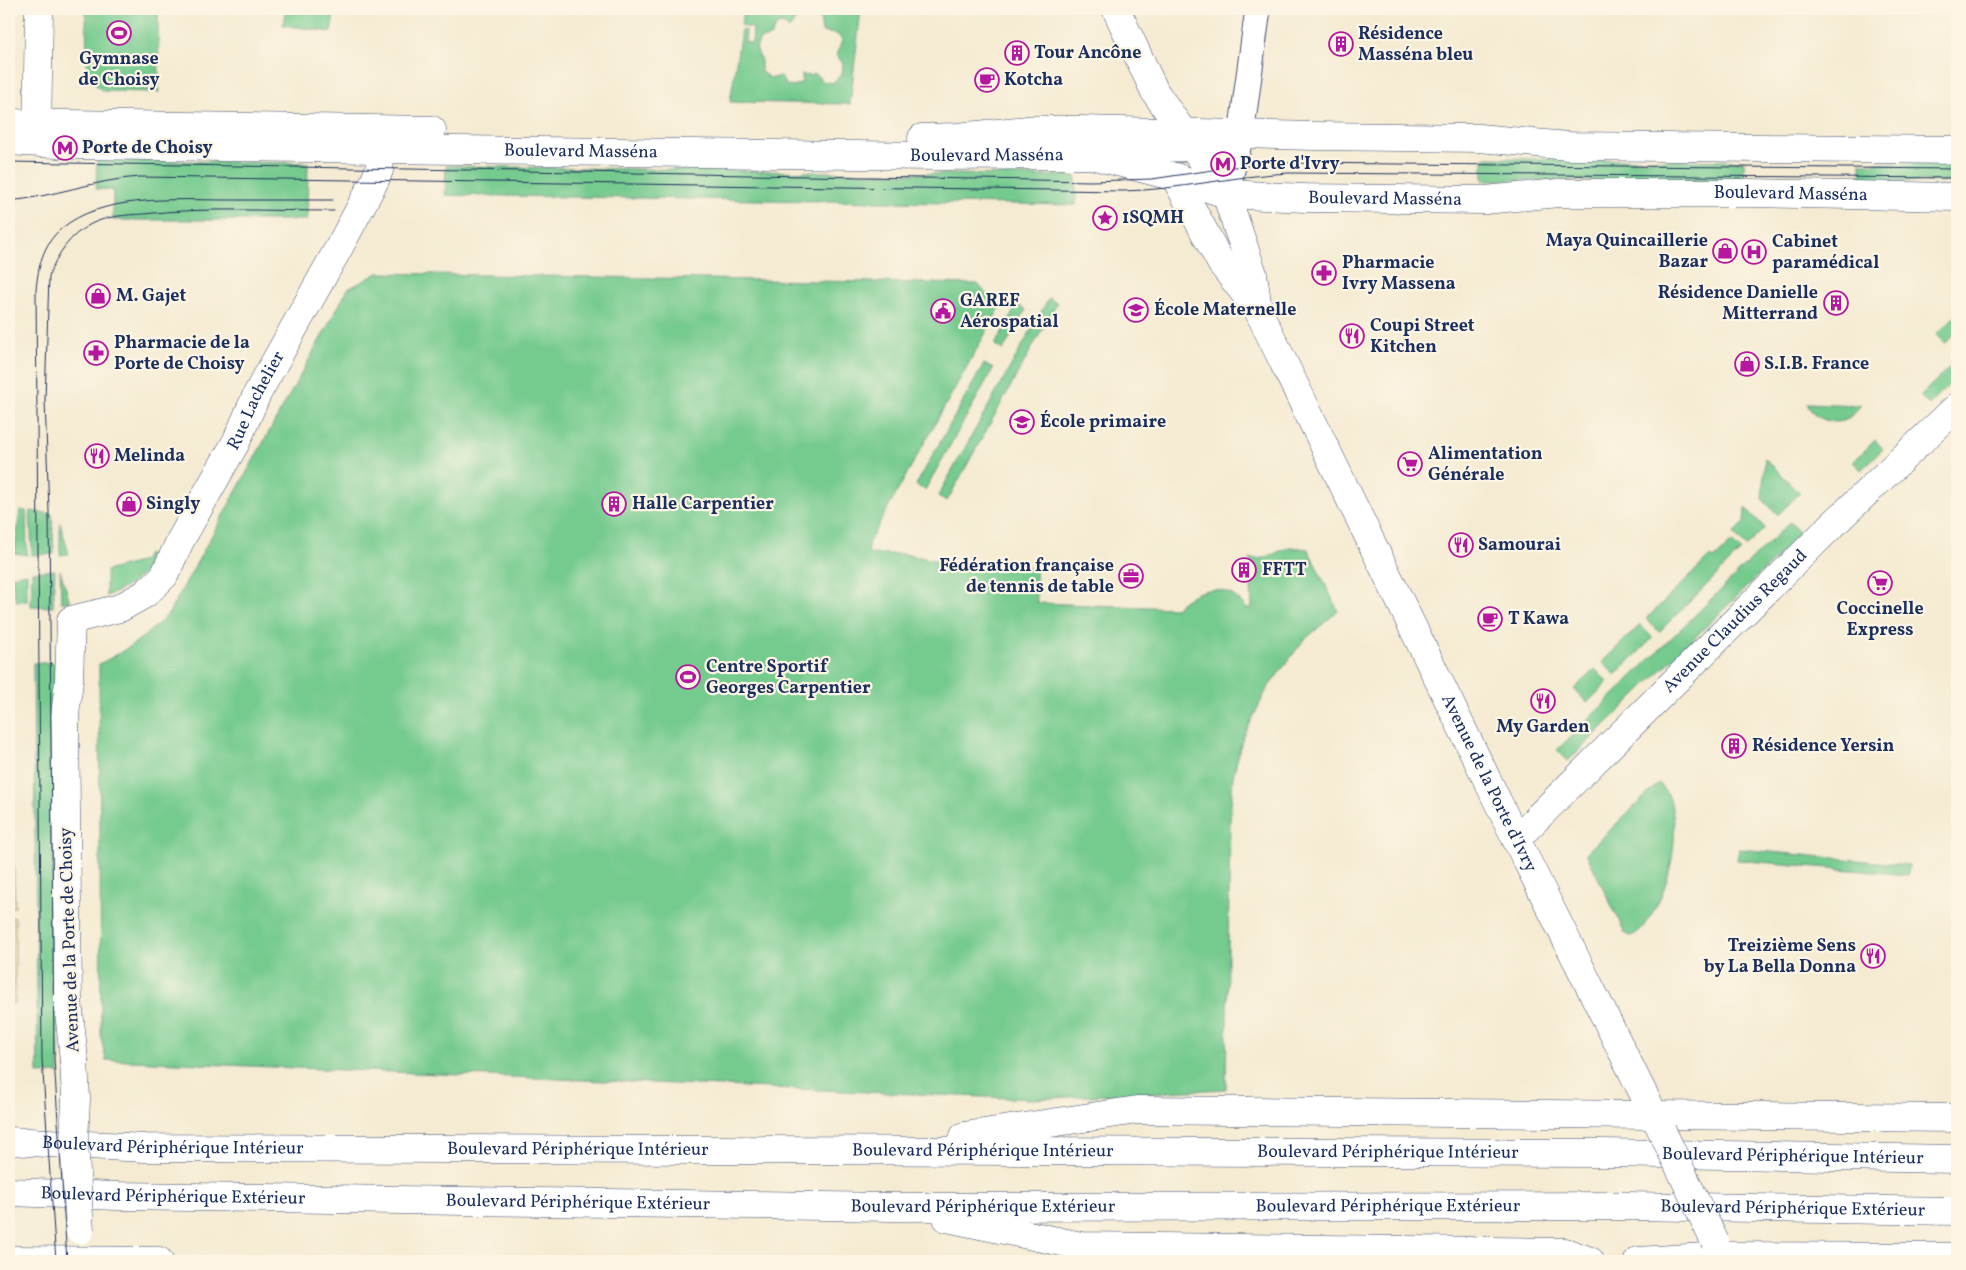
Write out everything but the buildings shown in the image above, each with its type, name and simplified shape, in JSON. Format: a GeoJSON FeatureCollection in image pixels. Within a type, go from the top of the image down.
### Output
{"type":"FeatureCollection","features":[{"type":"Feature","properties":{"kind":"main road"},"geometry":{"type":"LineString","coordinates":[[38,133],[39,9]]}},
{"type":"Feature","properties":{"kind":"main road","name":"Avenue de la Porte d'Ivry"},"geometry":{"type":"LineString","coordinates":[[1116,9],[1155,92],[1226,194],[1253,274],[1258,310]]}},
{"type":"Feature","properties":{"kind":"main road","name":"Boulevard Masséna"},"geometry":{"type":"LineString","coordinates":[[9,123],[38,133]]}},
{"type":"Feature","properties":{"kind":"main road","name":"Boulevard Masséna"},"geometry":{"type":"LineString","coordinates":[[383,139],[905,138],[957,137],[1028,130],[1188,142],[1479,138],[1568,146],[1957,150]]}},
{"type":"Feature","properties":{"kind":"main road","name":"Boulevard Masséna"},"geometry":{"type":"LineString","coordinates":[[9,141],[38,133],[383,139],[933,156],[1100,156],[1175,177],[1226,194],[1305,198],[1485,200],[1558,194],[1770,193],[1957,197]]}},
{"type":"Feature","properties":{"kind":"main road","name":"Rue Lachelier"},"geometry":{"type":"LineString","coordinates":[[71,620],[120,608],[145,594],[164,576],[180,541],[236,442],[257,394],[370,188],[379,170],[383,139]]}},
{"type":"Feature","properties":{"kind":"main road","name":"Avenue de la Porte d'Ivry"},"geometry":{"type":"LineString","coordinates":[[1175,177],[1221,263],[1258,310],[1516,838],[1658,1123],[1720,1253]]}},
{"type":"Feature","properties":{"kind":"main road","name":"Avenue Claudius Regaud"},"geometry":{"type":"LineString","coordinates":[[1516,838],[1828,529],[1957,407]]}},
{"type":"Feature","properties":{"kind":"main road","name":"Avenue de la Porte de Choisy"},"geometry":{"type":"LineString","coordinates":[[71,620],[65,726],[68,1001],[76,1099],[74,1142],[80,1230],[85,1260]]}},
{"type":"Feature","properties":{"kind":"main road"},"geometry":{"type":"LineString","coordinates":[[876,1149],[1137,1110],[1658,1123],[1957,1118]]}},
{"type":"Feature","properties":{"kind":"main road","name":"Boulevard Périphérique Intérieur"},"geometry":{"type":"LineString","coordinates":[[9,1141],[145,1148],[876,1149],[1601,1153],[1957,1159]]}},
{"type":"Feature","properties":{"kind":"main road","name":"Boulevard Périphérique Extérieur"},"geometry":{"type":"LineString","coordinates":[[9,1192],[118,1196],[891,1207],[1627,1206],[1957,1211]]}},
{"type":"Feature","properties":{"kind":"main road"},"geometry":{"type":"LineString","coordinates":[[891,1207],[1082,1246],[1565,1252],[1590,1261]]}},
{"type":"Feature","properties":{"kind":"main road"},"geometry":{"type":"LineString","coordinates":[[1638,1261],[1720,1253],[1957,1257]]}},
{"type":"Feature","properties":{"kind":"main road"},"geometry":{"type":"LineString","coordinates":[[9,1260],[159,1261]]}},
{"type":"Feature","properties":{"kind":"street"},"geometry":{"type":"LineString","coordinates":[[1226,194],[1239,142],[1258,9]]}},
{"type":"Feature","properties":{"kind":"street"},"geometry":{"type":"LineString","coordinates":[[1100,156],[1118,150],[1188,142]]}},
{"type":"Feature","properties":{"kind":"green space"},"geometry":{"type":"Polygon","coordinates":[[[86,9],[158,9],[159,92],[102,91],[87,75],[86,9]]]}},
{"type":"Feature","properties":{"kind":"green space"},"geometry":{"type":"Polygon","coordinates":[[[277,9],[335,9],[331,32],[283,25],[285,11],[277,9]]]}},
{"type":"Feature","properties":{"kind":"green space"},"geometry":{"type":"Polygon","coordinates":[[[743,9],[804,9],[789,29],[785,25],[778,24],[770,37],[760,39],[756,48],[761,61],[761,72],[770,78],[781,77],[785,84],[792,87],[802,82],[802,74],[808,76],[816,74],[822,81],[832,83],[842,75],[843,64],[837,55],[842,40],[837,34],[822,32],[819,9],[861,9],[850,104],[730,102],[741,30],[746,31],[745,42],[752,43],[753,28],[741,26],[743,9]]]}},
{"type":"Feature","properties":{"kind":"green space"},"geometry":{"type":"Polygon","coordinates":[[[1483,158],[1744,161],[1744,182],[1483,180],[1483,158]]]}},
{"type":"Feature","properties":{"kind":"green space"},"geometry":{"type":"Polygon","coordinates":[[[97,160],[308,163],[307,220],[113,220],[113,190],[96,189],[97,160]]]}},
{"type":"Feature","properties":{"kind":"green space"},"geometry":{"type":"Polygon","coordinates":[[[1861,163],[1957,164],[1957,182],[1861,181],[1861,163]]]}},
{"type":"Feature","properties":{"kind":"green space"},"geometry":{"type":"Polygon","coordinates":[[[446,166],[1076,176],[1076,205],[445,195],[446,166]]]}},
{"type":"Feature","properties":{"kind":"green space","name":"Centre Sportif Georges Carpentier"},"geometry":{"type":"Polygon","coordinates":[[[378,273],[978,284],[999,309],[868,544],[869,554],[905,554],[983,570],[1036,568],[1037,603],[1176,608],[1193,595],[1212,590],[1230,594],[1247,609],[1252,607],[1250,559],[1264,558],[1290,547],[1308,549],[1338,611],[1303,641],[1267,689],[1242,740],[1233,776],[1230,821],[1226,1089],[1032,1099],[106,1060],[101,1038],[99,664],[136,642],[169,613],[348,289],[378,273]]]}},
{"type":"Feature","properties":{"kind":"green space"},"geometry":{"type":"Polygon","coordinates":[[[1049,298],[1057,303],[947,501],[938,496],[1049,298]]]}},
{"type":"Feature","properties":{"kind":"green space"},"geometry":{"type":"Polygon","coordinates":[[[1017,305],[1026,310],[1003,350],[995,345],[1017,305]]]}},
{"type":"Feature","properties":{"kind":"green space"},"geometry":{"type":"Polygon","coordinates":[[[1957,314],[1957,331],[1945,344],[1936,335],[1957,314]]]}},
{"type":"Feature","properties":{"kind":"green space"},"geometry":{"type":"Polygon","coordinates":[[[1957,360],[1957,377],[1929,405],[1920,396],[1957,360]]]}},
{"type":"Feature","properties":{"kind":"green space"},"geometry":{"type":"Polygon","coordinates":[[[984,364],[993,369],[925,490],[916,485],[984,364]]]}},
{"type":"Feature","properties":{"kind":"green space"},"geometry":{"type":"Polygon","coordinates":[[[1807,403],[1861,405],[1847,419],[1835,422],[1823,419],[1813,413],[1807,403]]]}},
{"type":"Feature","properties":{"kind":"green space"},"geometry":{"type":"Polygon","coordinates":[[[1875,440],[1883,449],[1861,470],[1853,462],[1875,440]]]}},
{"type":"Feature","properties":{"kind":"green space"},"geometry":{"type":"Polygon","coordinates":[[[1765,458],[1800,493],[1778,515],[1762,499],[1765,458]]]}},
{"type":"Feature","properties":{"kind":"green space"},"geometry":{"type":"Polygon","coordinates":[[[1745,507],[1765,528],[1746,547],[1734,534],[1744,523],[1745,507]]]}},
{"type":"Feature","properties":{"kind":"green space"},"geometry":{"type":"Polygon","coordinates":[[[20,510],[26,511],[27,555],[14,553],[20,510]]]}},
{"type":"Feature","properties":{"kind":"green space"},"geometry":{"type":"Polygon","coordinates":[[[30,511],[52,514],[54,554],[32,555],[30,511]]]}},
{"type":"Feature","properties":{"kind":"green space"},"geometry":{"type":"Polygon","coordinates":[[[1790,522],[1801,534],[1568,761],[1557,750],[1790,522]]]}},
{"type":"Feature","properties":{"kind":"green space"},"geometry":{"type":"Polygon","coordinates":[[[60,523],[69,554],[60,555],[60,523]]]}},
{"type":"Feature","properties":{"kind":"green space"},"geometry":{"type":"Polygon","coordinates":[[[1732,542],[1741,551],[1659,632],[1646,619],[1710,556],[1714,559],[1732,542]]]}},
{"type":"Feature","properties":{"kind":"green space"},"geometry":{"type":"Polygon","coordinates":[[[147,554],[157,559],[128,586],[106,596],[106,571],[143,561],[147,554]]]}},
{"type":"Feature","properties":{"kind":"green space"},"geometry":{"type":"Polygon","coordinates":[[[55,570],[53,607],[31,606],[32,572],[55,570]]]}},
{"type":"Feature","properties":{"kind":"green space"},"geometry":{"type":"Polygon","coordinates":[[[60,570],[70,602],[61,602],[60,570]]]}},
{"type":"Feature","properties":{"kind":"green space"},"geometry":{"type":"Polygon","coordinates":[[[27,573],[27,601],[16,601],[11,576],[27,573]]]}},
{"type":"Feature","properties":{"kind":"green space"},"geometry":{"type":"Polygon","coordinates":[[[1640,625],[1653,638],[1615,675],[1602,662],[1640,625]]]}},
{"type":"Feature","properties":{"kind":"green space"},"geometry":{"type":"Polygon","coordinates":[[[33,663],[54,663],[59,1073],[38,1074],[33,663]]]}},
{"type":"Feature","properties":{"kind":"green space"},"geometry":{"type":"Polygon","coordinates":[[[1595,669],[1608,682],[1587,703],[1574,689],[1595,669]]]}},
{"type":"Feature","properties":{"kind":"green space"},"geometry":{"type":"Polygon","coordinates":[[[1659,783],[1671,803],[1674,847],[1671,863],[1668,878],[1656,906],[1641,929],[1630,936],[1625,933],[1586,853],[1659,783]]]}},
{"type":"Feature","properties":{"kind":"green space"},"geometry":{"type":"Polygon","coordinates":[[[1739,849],[1909,865],[1908,875],[1737,860],[1739,849]]]}},
{"type":"Feature","properties":{"kind":"sand"},"geometry":{"type":"Polygon","coordinates":[[[9,841],[13,841],[15,907],[11,907],[9,841]]]}},
{"type":"Feature","properties":{"kind":"sand"},"geometry":{"type":"Polygon","coordinates":[[[11,917],[15,918],[15,1003],[11,1003],[11,917]]]}},
{"type":"Feature","properties":{"kind":"tram line"},"geometry":{"type":"LineString","coordinates":[[9,162],[1091,181],[1152,179],[1233,167],[1289,163],[1957,169]]}},
{"type":"Feature","properties":{"kind":"tram line"},"geometry":{"type":"LineString","coordinates":[[9,201],[42,196],[106,181],[139,177],[1123,191],[1288,173],[1957,178]]}},
{"type":"Feature","properties":{"kind":"tram line"},"geometry":{"type":"LineString","coordinates":[[56,1261],[42,1059],[36,290],[42,256],[50,242],[61,229],[78,218],[118,204],[163,200],[333,200]]}},
{"type":"Feature","properties":{"kind":"tram line"},"geometry":{"type":"LineString","coordinates":[[67,1261],[54,1059],[49,512],[45,400],[49,276],[60,253],[71,239],[83,228],[97,221],[110,218],[191,211],[334,211]]}},
{"type":"Feature","properties":{"kind":"place","name":"Gymnase de Choisy"},"geometry":{"type":"Point","coordinates":[119,33]}},
{"type":"Feature","properties":{"kind":"place","name":"Résidence Masséna bleu"},"geometry":{"type":"Point","coordinates":[1341,44]}},
{"type":"Feature","properties":{"kind":"place","name":"Tour Ancône"},"geometry":{"type":"Point","coordinates":[1017,53]}},
{"type":"Feature","properties":{"kind":"place","name":"Kotcha"},"geometry":{"type":"Point","coordinates":[987,80]}},
{"type":"Feature","properties":{"kind":"place","name":"Porte de Choisy"},"geometry":{"type":"Point","coordinates":[65,148]}},
{"type":"Feature","properties":{"kind":"place","name":"Porte d'Ivry"},"geometry":{"type":"Point","coordinates":[1223,164]}},
{"type":"Feature","properties":{"kind":"place","name":"1SQMH"},"geometry":{"type":"Point","coordinates":[1105,218]}},
{"type":"Feature","properties":{"kind":"place","name":"Maya Quincaillerie Bazar"},"geometry":{"type":"Point","coordinates":[1725,251]}},
{"type":"Feature","properties":{"kind":"place","name":"Cabinet paramédical"},"geometry":{"type":"Point","coordinates":[1754,252]}},
{"type":"Feature","properties":{"kind":"place","name":"Pharmacie Ivry Massena"},"geometry":{"type":"Point","coordinates":[1324,273]}},
{"type":"Feature","properties":{"kind":"place","name":"M. Gajet"},"geometry":{"type":"Point","coordinates":[98,296]}},
{"type":"Feature","properties":{"kind":"place","name":"Résidence Danielle Mitterrand"},"geometry":{"type":"Point","coordinates":[1836,303]}},
{"type":"Feature","properties":{"kind":"place","name":"École Maternelle"},"geometry":{"type":"Point","coordinates":[1136,310]}},
{"type":"Feature","properties":{"kind":"place","name":"GAREF Aérospatial"},"geometry":{"type":"Point","coordinates":[943,311]}},
{"type":"Feature","properties":{"kind":"place","name":"Coupi Street Kitchen"},"geometry":{"type":"Point","coordinates":[1352,336]}},
{"type":"Feature","properties":{"kind":"place","name":"Pharmacie de la Porte de Choisy"},"geometry":{"type":"Point","coordinates":[96,353]}},
{"type":"Feature","properties":{"kind":"place","name":"S.I.B. France"},"geometry":{"type":"Point","coordinates":[1747,364]}},
{"type":"Feature","properties":{"kind":"place","name":"École primaire"},"geometry":{"type":"Point","coordinates":[1022,422]}},
{"type":"Feature","properties":{"kind":"place","name":"Melinda"},"geometry":{"type":"Point","coordinates":[97,456]}},
{"type":"Feature","properties":{"kind":"place","name":"Alimentation Générale"},"geometry":{"type":"Point","coordinates":[1410,464]}},
{"type":"Feature","properties":{"kind":"place","name":"Singly"},"geometry":{"type":"Point","coordinates":[129,504]}},
{"type":"Feature","properties":{"kind":"place","name":"Halle Carpentier"},"geometry":{"type":"Point","coordinates":[614,504]}},
{"type":"Feature","properties":{"kind":"place","name":"Samourai"},"geometry":{"type":"Point","coordinates":[1461,545]}},
{"type":"Feature","properties":{"kind":"place","name":"FFTT"},"geometry":{"type":"Point","coordinates":[1244,570]}},
{"type":"Feature","properties":{"kind":"place","name":"Fédération française de tennis de table"},"geometry":{"type":"Point","coordinates":[1131,576]}},
{"type":"Feature","properties":{"kind":"place","name":"Coccinelle Express"},"geometry":{"type":"Point","coordinates":[1880,583]}},
{"type":"Feature","properties":{"kind":"place","name":"T Kawa"},"geometry":{"type":"Point","coordinates":[1490,619]}},
{"type":"Feature","properties":{"kind":"place","name":"Centre Sportif Georges Carpentier"},"geometry":{"type":"Point","coordinates":[688,677]}},
{"type":"Feature","properties":{"kind":"place","name":"My Garden"},"geometry":{"type":"Point","coordinates":[1543,701]}},
{"type":"Feature","properties":{"kind":"place","name":"Résidence Yersin"},"geometry":{"type":"Point","coordinates":[1734,746]}},
{"type":"Feature","properties":{"kind":"place","name":"Treizième Sens by La Bella Donna"},"geometry":{"type":"Point","coordinates":[1873,956]}}]}
